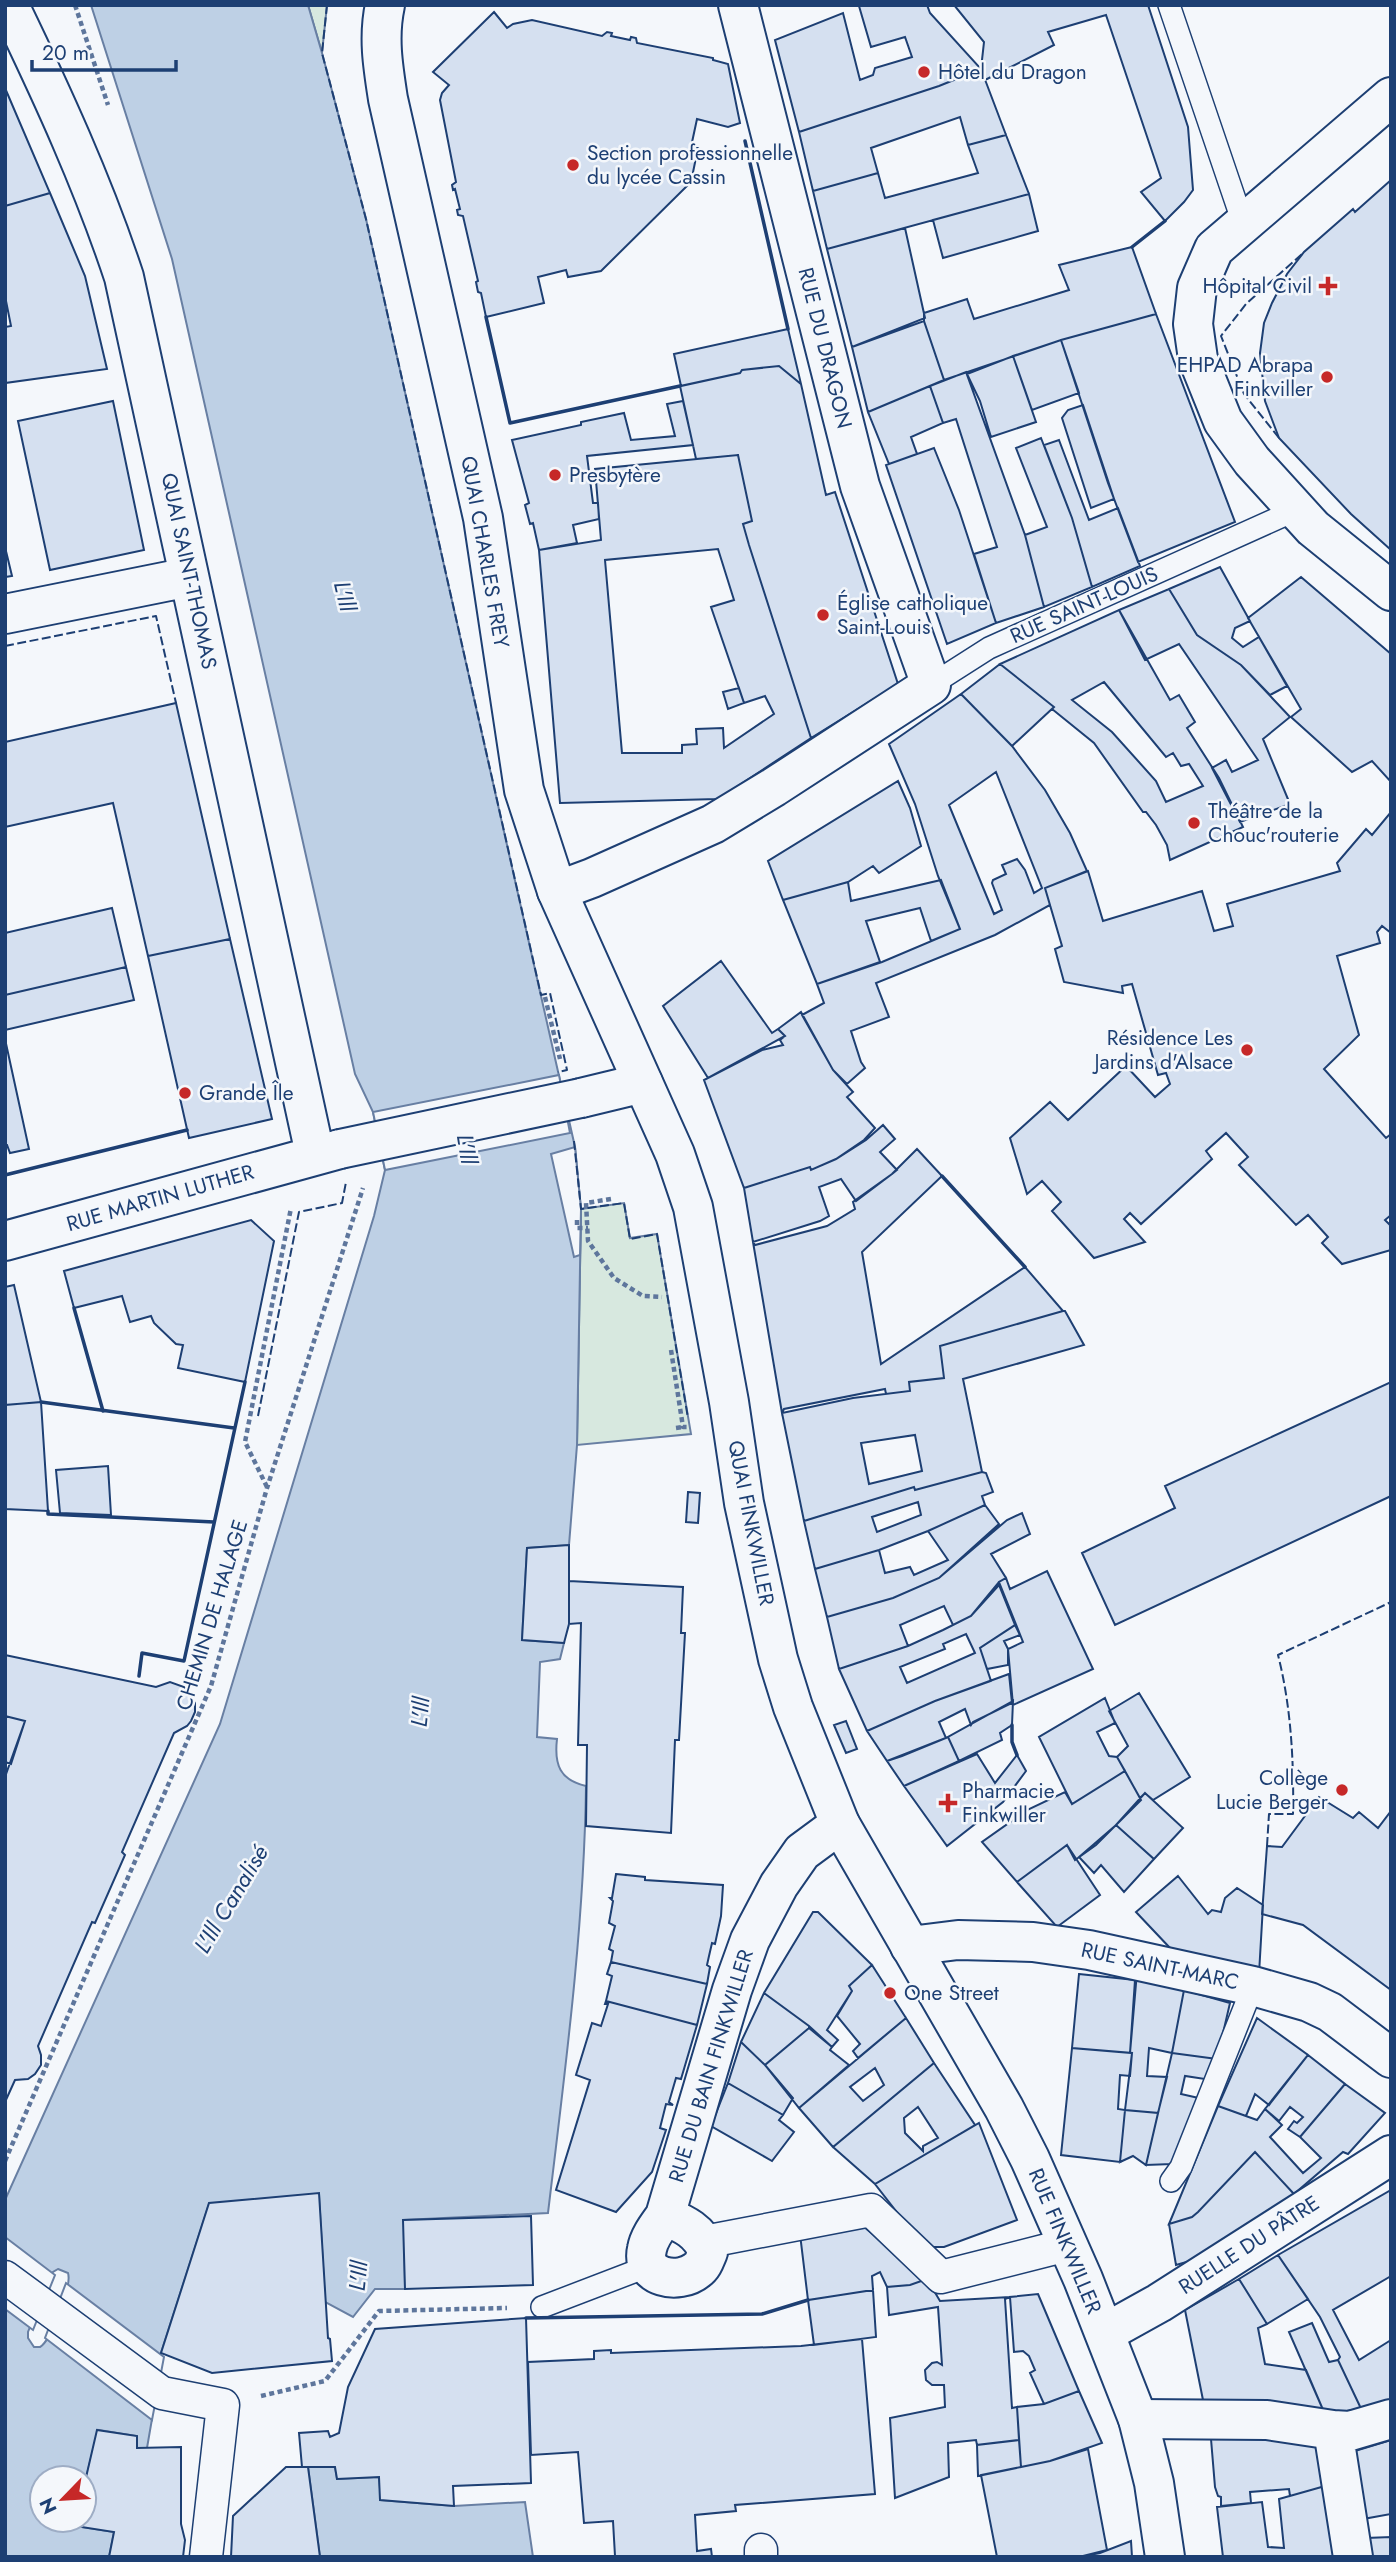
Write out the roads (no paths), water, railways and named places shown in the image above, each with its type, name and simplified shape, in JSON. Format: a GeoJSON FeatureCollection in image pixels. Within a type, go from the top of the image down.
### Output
{"type":"FeatureCollection","features":[{"type":"Feature","properties":{"kind":"street","name":"QUAI SAINT-THOMAS"},"geometry":{"type":"LineString","coordinates":[[9,5],[42,72],[97,200],[124,277],[189,577],[328,1152]]}},
{"type":"Feature","properties":{"kind":"street","name":"QUAI CHARLES FREY"},"geometry":{"type":"LineString","coordinates":[[385,5],[381,57],[388,99],[483,518],[524,790],[557,891],[643,1083]]}},
{"type":"Feature","properties":{"kind":"street"},"geometry":{"type":"LineString","coordinates":[[710,5],[739,5]]}},
{"type":"Feature","properties":{"kind":"street","name":"RUE DU DRAGON"},"geometry":{"type":"LineString","coordinates":[[739,5],[860,486],[930,685]]}},
{"type":"Feature","properties":{"kind":"street"},"geometry":{"type":"LineString","coordinates":[[1391,97],[1213,249],[1197,288],[1193,324],[1198,359],[1223,421],[1252,460],[1313,528],[1391,591]]}},
{"type":"Feature","properties":{"kind":"street"},"geometry":{"type":"LineString","coordinates":[[5,614],[189,577]]}},
{"type":"Feature","properties":{"kind":"street","name":"RUE SAINT-LOUIS"},"geometry":{"type":"LineString","coordinates":[[557,891],[655,851],[740,809],[930,685]]}},
{"type":"Feature","properties":{"kind":"street","name":"RUE MARTIN LUTHER"},"geometry":{"type":"LineString","coordinates":[[5,1241],[572,1084],[643,1083]]}},
{"type":"Feature","properties":{"kind":"street","name":"QUAI FINKWILLER"},"geometry":{"type":"LineString","coordinates":[[643,1083],[675,1154],[693,1207],[729,1402],[744,1503],[778,1660],[808,1750],[840,1824],[910,1946]]}},
{"type":"Feature","properties":{"kind":"street","name":"RUE DU BAIN FINKWILLER"},"geometry":{"type":"LineString","coordinates":[[665,2216],[732,1990],[750,1940],[779,1885],[802,1852],[840,1824]]}},
{"type":"Feature","properties":{"kind":"street","name":"RUE SAINT-MARC"},"geometry":{"type":"LineString","coordinates":[[910,1946],[958,1940],[1033,1942],[1089,1950],[1253,1986],[1309,2002],[1330,2012],[1391,2058]]}},
{"type":"Feature","properties":{"kind":"street","name":"RUE FINKWILLER"},"geometry":{"type":"LineString","coordinates":[[910,1946],[1030,2158],[1105,2333],[1138,2418],[1154,2483],[1165,2557]]}},
{"type":"Feature","properties":{"kind":"street","name":"RUELLE DU PÂTRE"},"geometry":{"type":"LineString","coordinates":[[1105,2333],[1159,2303],[1391,2155]]}},
{"type":"Feature","properties":{"kind":"street"},"geometry":{"type":"LineString","coordinates":[[704,2242],[871,2210],[941,2277],[1067,2245]]}},
{"type":"Feature","properties":{"kind":"street"},"geometry":{"type":"LineString","coordinates":[[665,2216],[695,2231],[704,2242],[708,2252],[695,2272],[672,2279],[655,2273],[649,2266],[646,2252],[651,2236],[665,2216]]}},
{"type":"Feature","properties":{"kind":"street"},"geometry":{"type":"LineString","coordinates":[[5,2277],[162,2393],[223,2405],[206,2557]]}},
{"type":"Feature","properties":{"kind":"street"},"geometry":{"type":"LineString","coordinates":[[1138,2418],[1267,2420],[1333,2430],[1367,2427],[1391,2418]]}},
{"type":"Feature","properties":{"kind":"street"},"geometry":{"type":"LineString","coordinates":[[1333,2430],[1353,2557]]}},
{"type":"Feature","properties":{"kind":"lane"},"geometry":{"type":"LineString","coordinates":[[1169,5],[1243,223]]}},
{"type":"Feature","properties":{"kind":"lane","name":"RUE SAINT-LOUIS"},"geometry":{"type":"LineString","coordinates":[[930,685],[989,648],[1296,510]]}},
{"type":"Feature","properties":{"kind":"lane"},"geometry":{"type":"LineString","coordinates":[[1171,2181],[1181,2167],[1253,1986]]}},
{"type":"Feature","properties":{"kind":"lane"},"geometry":{"type":"LineString","coordinates":[[542,2307],[649,2266]]}},
{"type":"Feature","properties":{"kind":"water"},"geometry":{"type":"Polygon","coordinates":[[[91,5],[308,5],[322,53],[366,219],[575,1147],[581,1209],[577,1445],[569,1545],[527,1548],[522,1640],[564,1643],[560,1659],[540,1662],[537,1737],[557,1739],[558,1764],[561,1770],[570,1780],[586,1786],[582,1893],[573,2000],[548,2213],[404,2220],[405,2289],[375,2289],[353,2317],[325,2302],[319,2194],[209,2204],[161,2353],[149,2417],[152,2419],[147,2448],[137,2448],[137,2436],[98,2430],[90,2464],[28,2464],[28,2534],[98,2534],[98,2530],[114,2532],[109,2557],[5,2557],[5,2200],[220,1724],[374,1216],[385,1170],[373,1112],[355,1074],[172,259],[91,5]],[[58,2269],[50,2277],[28,2332],[28,2338],[34,2347],[40,2347],[50,2335],[64,2301],[68,2273],[58,2269]]]}},
{"type":"Feature","properties":{"kind":"water"},"geometry":{"type":"Polygon","coordinates":[[[308,2467],[335,2467],[337,2479],[379,2477],[381,2500],[454,2506],[525,2502],[533,2557],[320,2557],[308,2467]]]}},
{"type":"Feature","properties":{"kind":"place","name":"Hôtel du Dragon"},"geometry":{"type":"Point","coordinates":[924,72]}},
{"type":"Feature","properties":{"kind":"place","name":"Section professionnelle du lycée Cassin"},"geometry":{"type":"Point","coordinates":[573,165]}},
{"type":"Feature","properties":{"kind":"place","name":"Hôpital Civil"},"geometry":{"type":"Point","coordinates":[1328,286]}},
{"type":"Feature","properties":{"kind":"place","name":"EHPAD Abrapa Finkviller"},"geometry":{"type":"Point","coordinates":[1327,377]}},
{"type":"Feature","properties":{"kind":"place","name":"Presbytère"},"geometry":{"type":"Point","coordinates":[555,475]}},
{"type":"Feature","properties":{"kind":"place","name":"Église catholique Saint-Louis"},"geometry":{"type":"Point","coordinates":[823,615]}},
{"type":"Feature","properties":{"kind":"place","name":"Théâtre de la Chouc'routerie"},"geometry":{"type":"Point","coordinates":[1194,823]}},
{"type":"Feature","properties":{"kind":"place","name":"Résidence Les Jardins d'Alsace"},"geometry":{"type":"Point","coordinates":[1247,1050]}},
{"type":"Feature","properties":{"kind":"place","name":"Grande Île"},"geometry":{"type":"Point","coordinates":[185,1093]}},
{"type":"Feature","properties":{"kind":"place","name":"Collège Lucie Berger"},"geometry":{"type":"Point","coordinates":[1342,1790]}},
{"type":"Feature","properties":{"kind":"place","name":"Pharmacie Finkwiller"},"geometry":{"type":"Point","coordinates":[948,1803]}},
{"type":"Feature","properties":{"kind":"place","name":"One Street"},"geometry":{"type":"Point","coordinates":[890,1993]}},
{"type":"Feature","properties":{"kind":"water label","name":"L'Ill"},"geometry":{"type":"Point","coordinates":[345,596]}},
{"type":"Feature","properties":{"kind":"water label","name":"L'Ill"},"geometry":{"type":"Point","coordinates":[467,1149]}},
{"type":"Feature","properties":{"kind":"water label","name":"L'Ill"},"geometry":{"type":"Point","coordinates":[420,1712]}},
{"type":"Feature","properties":{"kind":"water label","name":"L'Ill Canalisé"},"geometry":{"type":"Point","coordinates":[231,1899]}},
{"type":"Feature","properties":{"kind":"water label","name":"L'Ill"},"geometry":{"type":"Point","coordinates":[358,2276]}}]}
